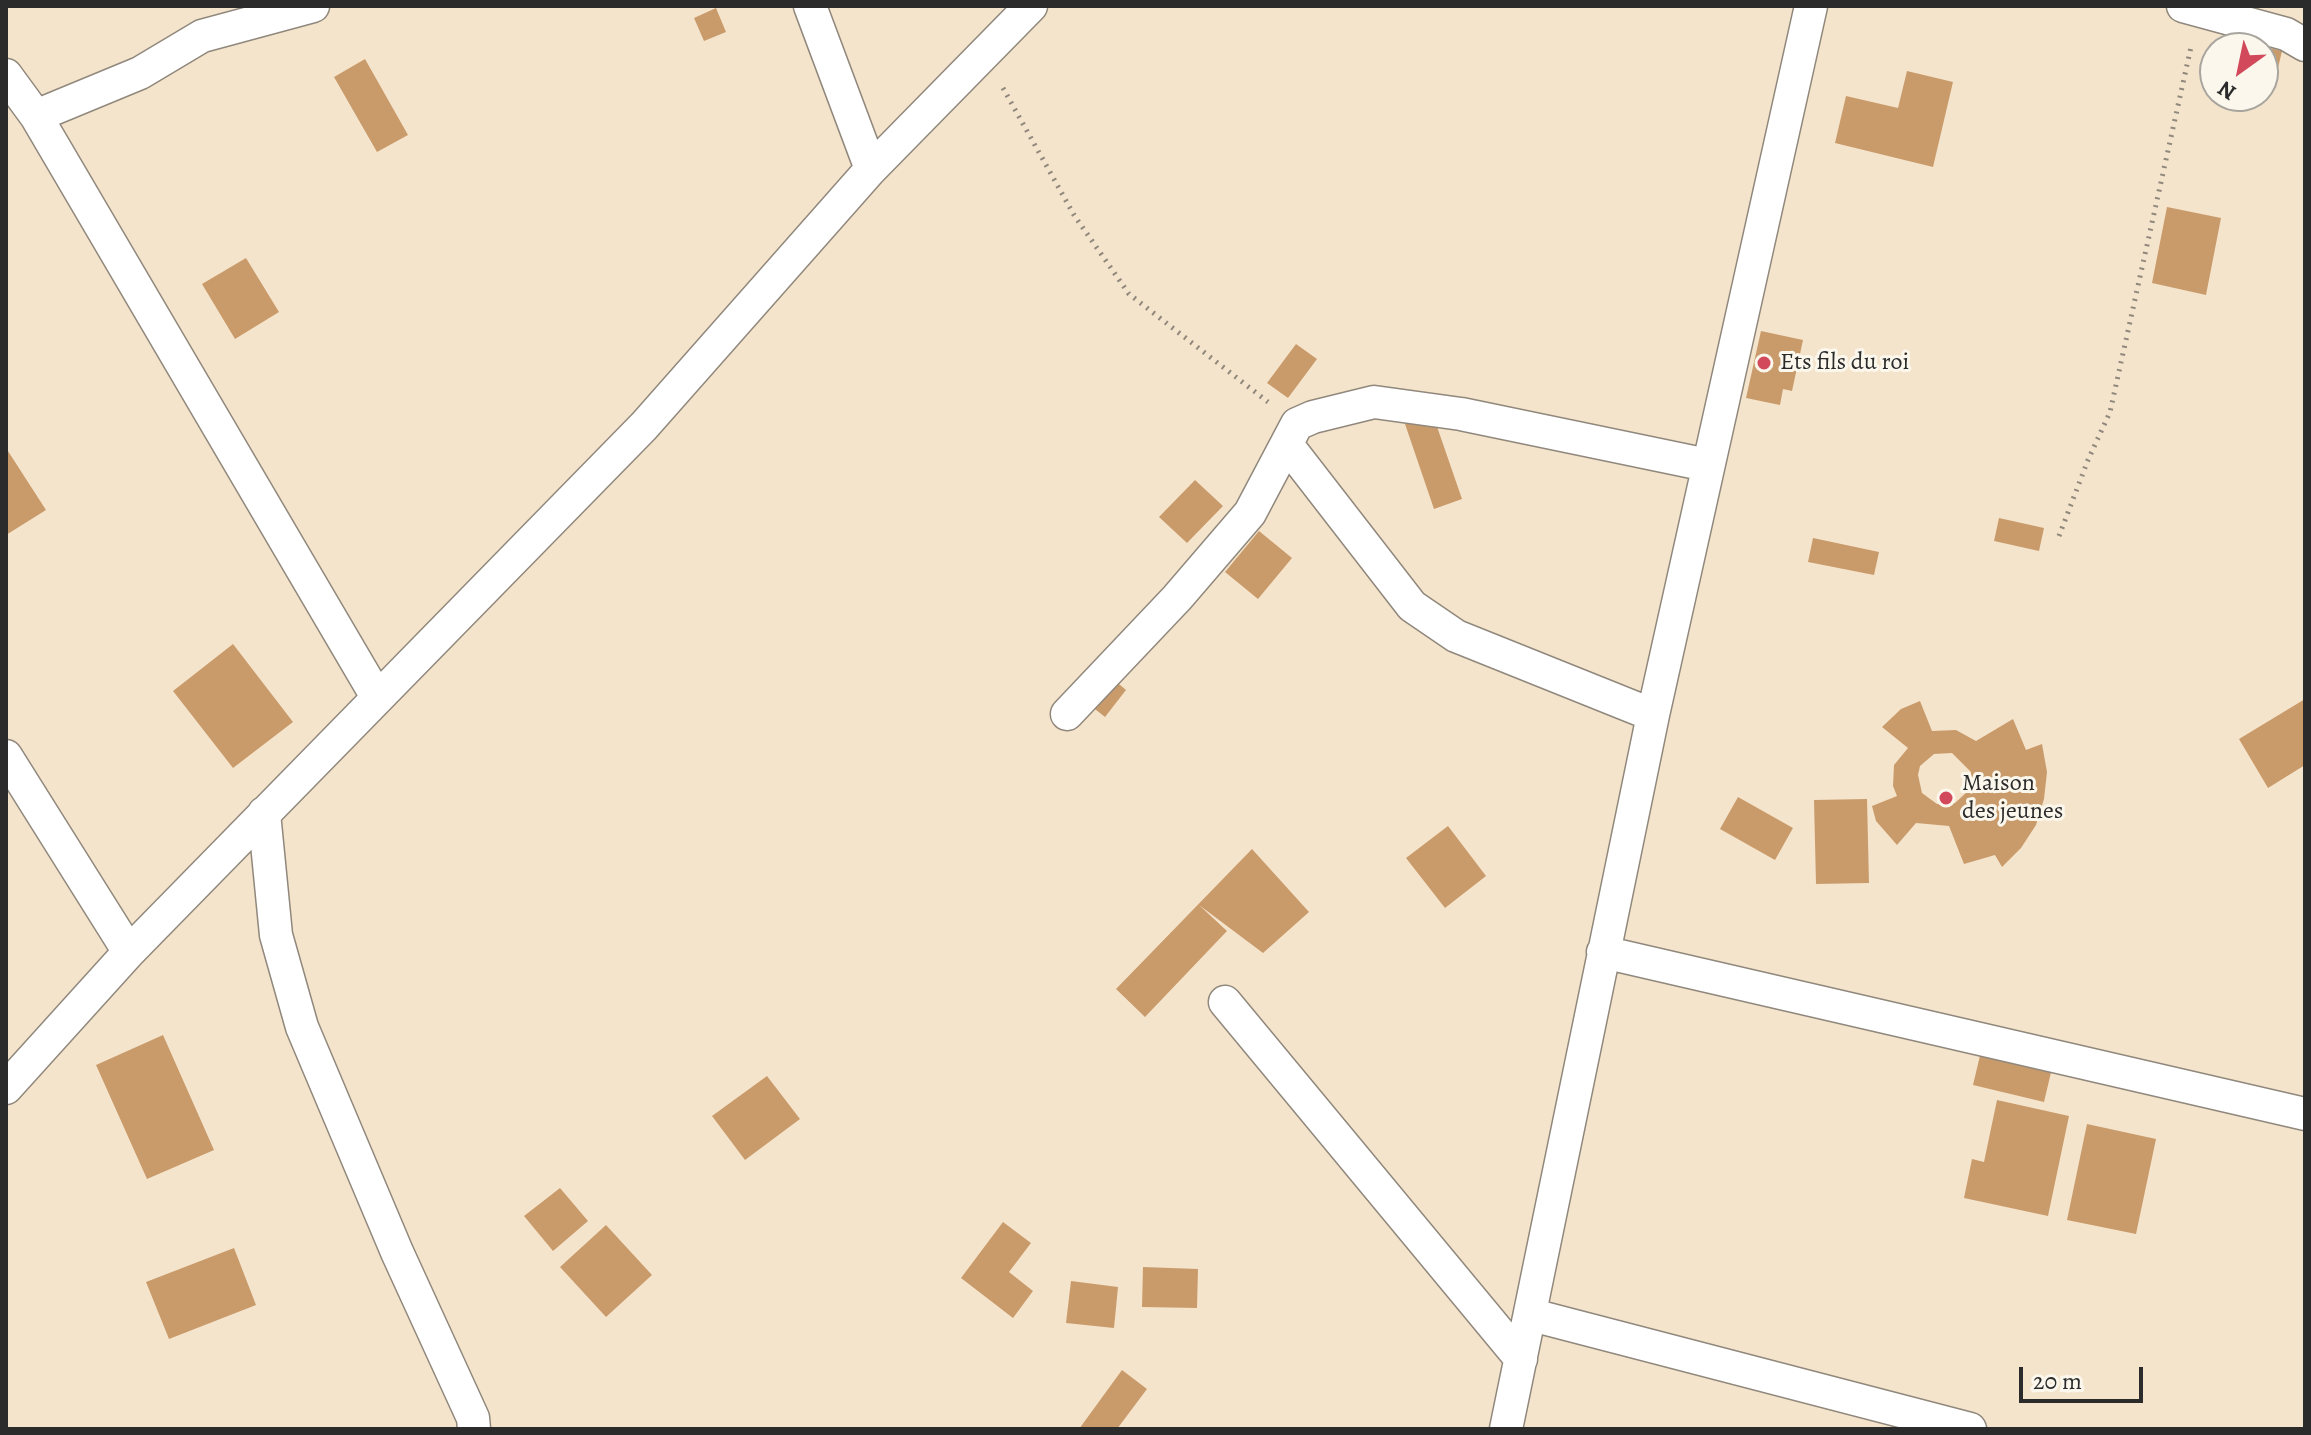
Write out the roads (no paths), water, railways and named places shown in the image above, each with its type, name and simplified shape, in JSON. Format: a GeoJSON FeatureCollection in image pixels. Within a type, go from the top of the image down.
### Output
{"type":"FeatureCollection","features":[{"type":"Feature","properties":{"kind":"street"},"geometry":{"type":"LineString","coordinates":[[36,116],[140,73],[202,36],[313,6]]}},
{"type":"Feature","properties":{"kind":"street"},"geometry":{"type":"LineString","coordinates":[[810,6],[871,169]]}},
{"type":"Feature","properties":{"kind":"street"},"geometry":{"type":"LineString","coordinates":[[6,1088],[129,952],[644,426],[871,169],[1031,6]]}},
{"type":"Feature","properties":{"kind":"street"},"geometry":{"type":"LineString","coordinates":[[1506,1429],[1532,1315],[1653,715],[1811,6]]}},
{"type":"Feature","properties":{"kind":"street"},"geometry":{"type":"LineString","coordinates":[[2189,8],[2286,34],[2305,45]]}},
{"type":"Feature","properties":{"kind":"street"},"geometry":{"type":"LineString","coordinates":[[6,75],[36,116],[377,697]]}},
{"type":"Feature","properties":{"kind":"street"},"geometry":{"type":"LineString","coordinates":[[1067,714],[1177,598],[1250,513],[1292,435],[1374,402],[1461,414],[1707,465]]}},
{"type":"Feature","properties":{"kind":"street"},"geometry":{"type":"LineString","coordinates":[[1292,435],[1412,606],[1456,636],[1653,715]]}},
{"type":"Feature","properties":{"kind":"street"},"geometry":{"type":"LineString","coordinates":[[6,756],[129,952]]}},
{"type":"Feature","properties":{"kind":"street"},"geometry":{"type":"LineString","coordinates":[[264,813],[276,935],[302,1027],[397,1252],[473,1418],[474,1429]]}},
{"type":"Feature","properties":{"kind":"street"},"geometry":{"type":"LineString","coordinates":[[1603,952],[2305,1114]]}},
{"type":"Feature","properties":{"kind":"street"},"geometry":{"type":"LineString","coordinates":[[1225,1002],[1521,1359]]}},
{"type":"Feature","properties":{"kind":"street"},"geometry":{"type":"LineString","coordinates":[[1532,1315],[1970,1429]]}},
{"type":"Feature","properties":{"kind":"place","name":"Ets fils du roi"},"geometry":{"type":"Point","coordinates":[1764,363]}},
{"type":"Feature","properties":{"kind":"place","name":"Maison des jeunes"},"geometry":{"type":"Point","coordinates":[1946,798]}}]}
